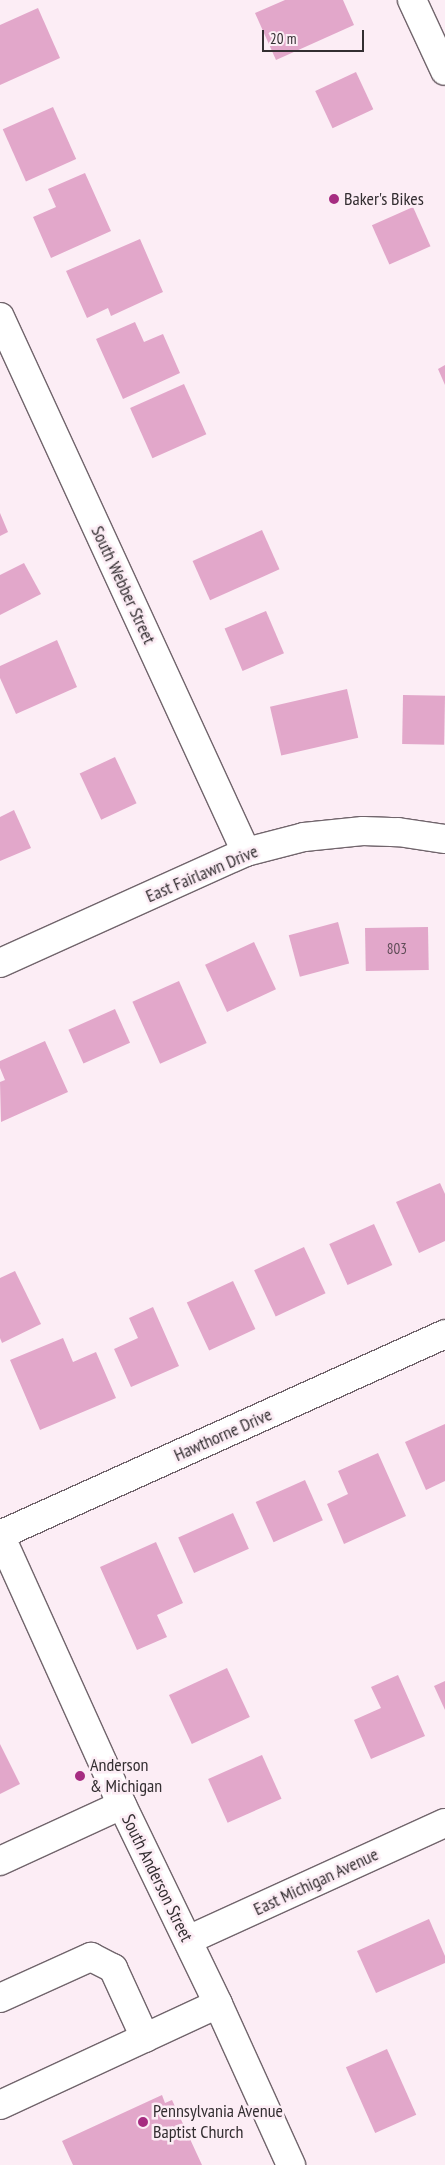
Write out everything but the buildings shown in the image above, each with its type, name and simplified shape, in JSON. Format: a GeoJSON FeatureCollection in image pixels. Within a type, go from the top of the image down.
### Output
{"type":"FeatureCollection","features":[{"type":"Feature","properties":{"kind":"street"},"geometry":{"type":"LineString","coordinates":[[412,0],[445,71]]}},
{"type":"Feature","properties":{"kind":"street","name":"South Webber Street"},"geometry":{"type":"LineString","coordinates":[[0,317],[246,852]]}},
{"type":"Feature","properties":{"kind":"street","name":"East Fairlawn Drive"},"geometry":{"type":"LineString","coordinates":[[0,963],[246,852],[304,838],[363,831],[398,832],[445,839]]}},
{"type":"Feature","properties":{"kind":"street","name":"Hawthorne Drive"},"geometry":{"type":"LineString","coordinates":[[0,1535],[445,1334]]}},
{"type":"Feature","properties":{"kind":"street","name":"South Anderson Street"},"geometry":{"type":"LineString","coordinates":[[0,1535],[122,1805],[188,1940],[291,2165]]}},
{"type":"Feature","properties":{"kind":"street"},"geometry":{"type":"LineString","coordinates":[[0,1861],[122,1805]]}},
{"type":"Feature","properties":{"kind":"street","name":"East Michigan Avenue"},"geometry":{"type":"LineString","coordinates":[[188,1940],[445,1823]]}},
{"type":"Feature","properties":{"kind":"street"},"geometry":{"type":"LineString","coordinates":[[0,1998],[91,1957],[113,1968],[145,2038]]}},
{"type":"Feature","properties":{"kind":"street"},"geometry":{"type":"LineString","coordinates":[[0,2105],[218,2004]]}},
{"type":"Feature","properties":{"kind":"place","name":"Baker's Bikes"},"geometry":{"type":"Point","coordinates":[334,199]}},
{"type":"Feature","properties":{"kind":"place","name":"Anderson & Michigan"},"geometry":{"type":"Point","coordinates":[80,1776]}},
{"type":"Feature","properties":{"kind":"place","name":"Pennsylvania Avenue Baptist Church"},"geometry":{"type":"Point","coordinates":[143,2122]}}]}
